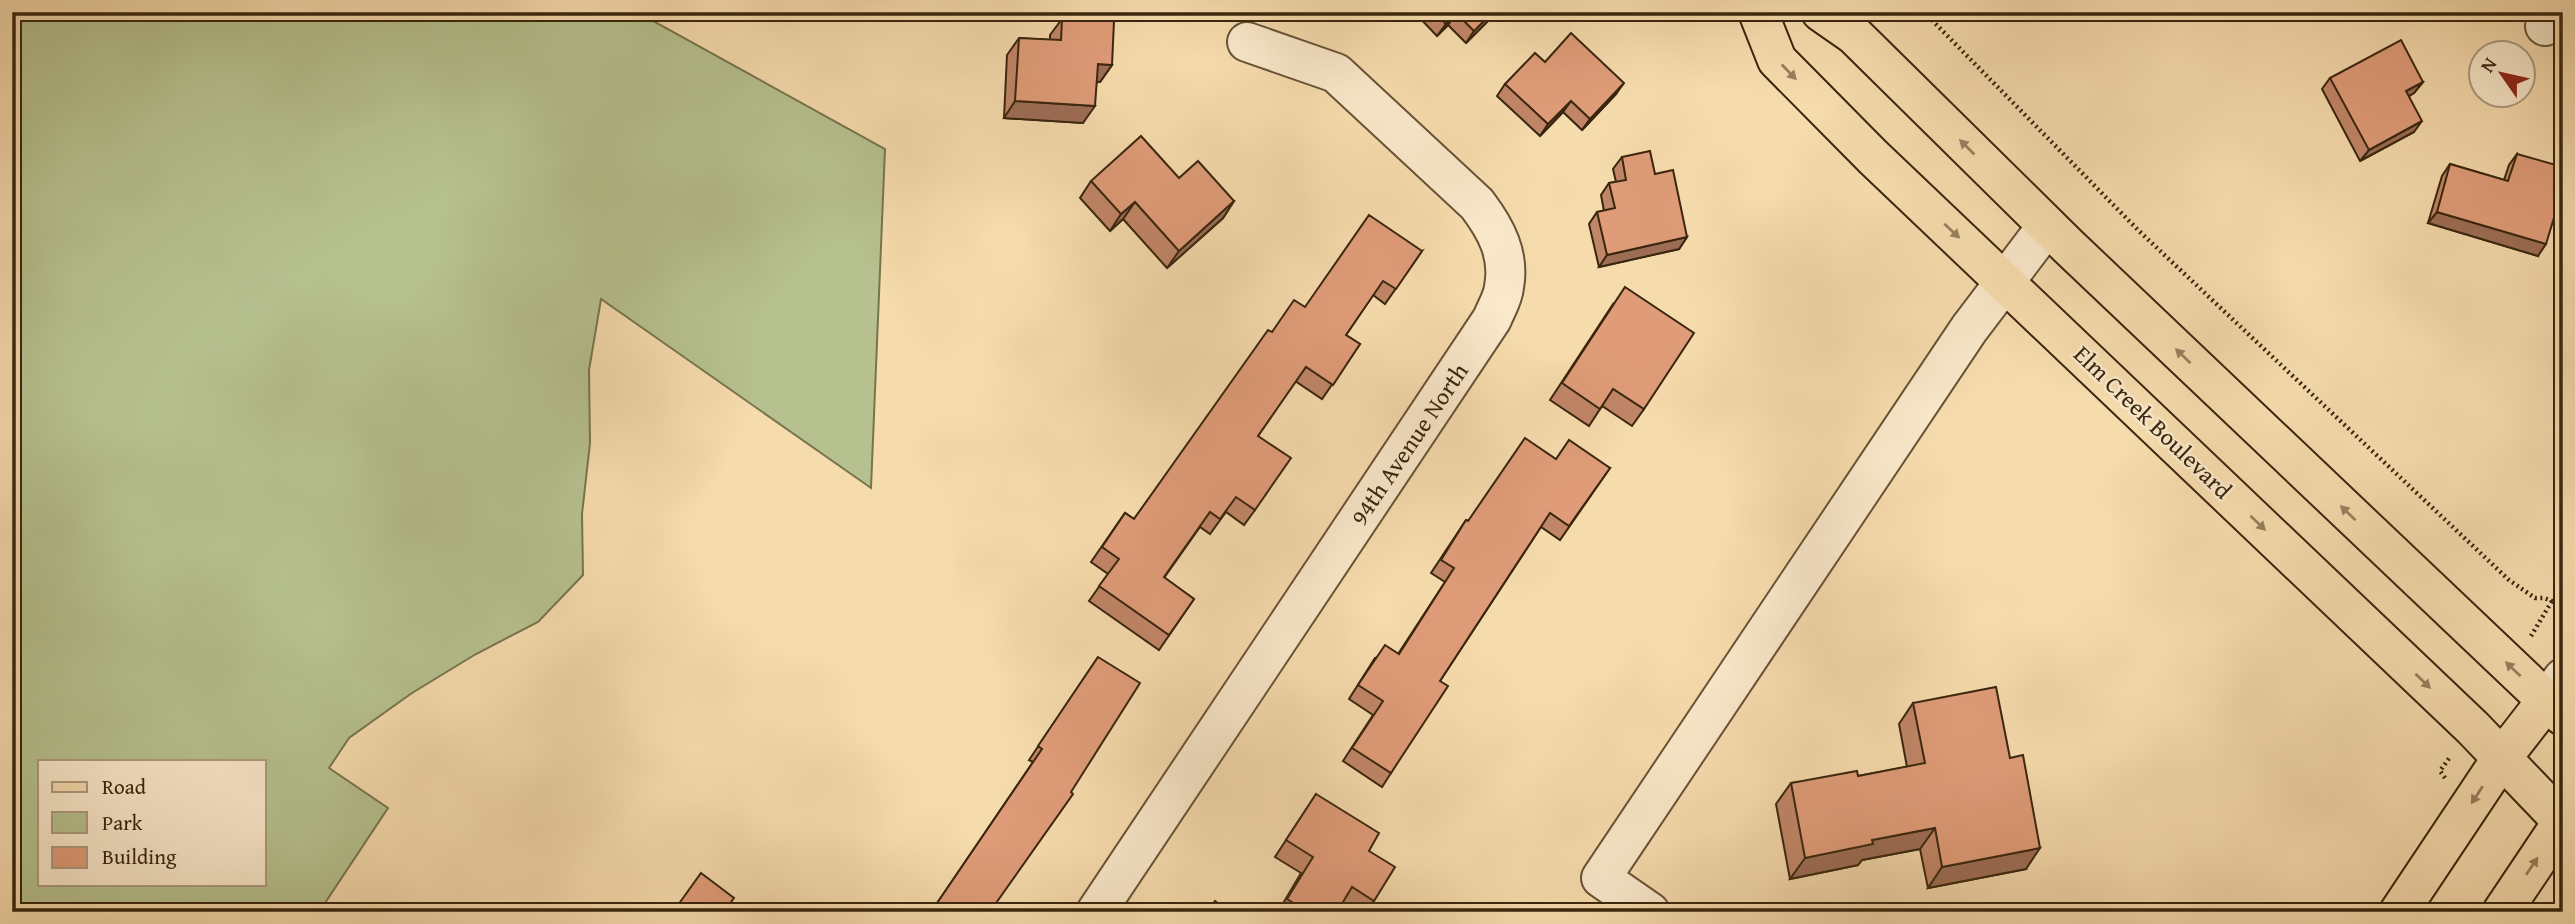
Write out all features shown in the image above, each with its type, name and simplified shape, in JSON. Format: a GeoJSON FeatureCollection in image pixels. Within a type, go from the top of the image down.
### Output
{"type":"FeatureCollection","features":[{"type":"Feature","properties":{"kind":"main road","name":"Elm Creek Boulevard"},"geometry":{"type":"LineString","coordinates":[[1758,12],[1777,60],[1873,157],[2473,728],[2563,822]]}},
{"type":"Feature","properties":{"kind":"main road"},"geometry":{"type":"LineString","coordinates":[[1821,12],[1854,35],[2047,226],[2557,698],[2501,759],[2399,912]]}},
{"type":"Feature","properties":{"kind":"main road"},"geometry":{"type":"LineString","coordinates":[[2502,912],[2563,822]]}},
{"type":"Feature","properties":{"kind":"street","name":"94th Avenue North"},"geometry":{"type":"LineString","coordinates":[[1097,912],[1492,319],[1504,289],[1505,258],[1495,229],[1477,204],[1336,73],[1247,42]]}},
{"type":"Feature","properties":{"kind":"street"},"geometry":{"type":"LineString","coordinates":[[1650,912],[1601,878],[1969,329],[2047,226]]}},
{"type":"Feature","properties":{"kind":"path"},"geometry":{"type":"LineString","coordinates":[[1924,12],[2138,230],[2509,580],[2535,598],[2552,601],[2563,612]]}},
{"type":"Feature","properties":{"kind":"green space"},"geometry":{"type":"Polygon","coordinates":[[[12,12],[637,12],[885,149],[871,488],[601,299],[589,370],[590,443],[582,514],[583,575],[538,622],[476,654],[412,693],[349,738],[329,768],[388,808],[319,912],[12,912],[12,12]]]}},
{"type":"Feature","properties":{"kind":"building"},"geometry":{"type":"Polygon","coordinates":[[[1434,12],[1493,12],[1474,31],[1456,13],[1446,24],[1434,12]]]}},
{"type":"Feature","properties":{"kind":"building"},"geometry":{"type":"Polygon","coordinates":[[[1062,19],[1114,21],[1112,65],[1098,64],[1095,106],[1015,101],[1019,38],[1061,40],[1062,19]]]}},
{"type":"Feature","properties":{"kind":"building"},"geometry":{"type":"Polygon","coordinates":[[[1571,33],[1624,83],[1590,119],[1571,101],[1548,124],[1505,84],[1535,53],[1545,62],[1571,33]]]}},
{"type":"Feature","properties":{"kind":"building"},"geometry":{"type":"Polygon","coordinates":[[[2401,40],[2423,82],[2406,91],[2422,121],[2369,150],[2330,78],[2401,40]]]}},
{"type":"Feature","properties":{"kind":"building"},"geometry":{"type":"Polygon","coordinates":[[[1141,136],[1179,178],[1198,161],[1234,201],[1179,251],[1135,202],[1121,214],[1091,181],[1141,136]]]}},
{"type":"Feature","properties":{"kind":"building"},"geometry":{"type":"Polygon","coordinates":[[[1650,151],[1655,174],[1673,170],[1687,237],[1607,255],[1597,212],[1615,208],[1609,183],[1626,180],[1622,157],[1650,151]]]}},
{"type":"Feature","properties":{"kind":"building"},"geometry":{"type":"Polygon","coordinates":[[[2517,154],[2563,167],[2563,188],[2546,244],[2437,212],[2450,164],[2508,181],[2517,154]]]}},
{"type":"Feature","properties":{"kind":"building"},"geometry":{"type":"Polygon","coordinates":[[[1369,215],[1422,251],[1396,289],[1383,281],[1346,335],[1360,344],[1333,385],[1306,367],[1258,436],[1291,458],[1255,510],[1236,497],[1220,519],[1210,512],[1164,577],[1194,599],[1169,635],[1099,586],[1119,559],[1102,547],[1125,513],[1134,519],[1268,330],[1272,332],[1294,300],[1305,307],[1369,215]]]}},
{"type":"Feature","properties":{"kind":"building"},"geometry":{"type":"Polygon","coordinates":[[[1625,287],[1694,333],[1644,409],[1613,389],[1600,409],[1562,383],[1625,287]]]}},
{"type":"Feature","properties":{"kind":"building"},"geometry":{"type":"Polygon","coordinates":[[[1525,438],[1556,459],[1569,440],[1610,468],[1569,526],[1550,513],[1440,681],[1448,686],[1391,773],[1352,748],[1383,701],[1358,685],[1385,645],[1399,654],[1454,568],[1441,560],[1525,438]]]}},
{"type":"Feature","properties":{"kind":"building"},"geometry":{"type":"Polygon","coordinates":[[[1098,657],[1140,683],[1071,792],[1073,794],[994,906],[998,909],[996,912],[931,912],[1042,749],[1038,746],[1098,657]]]}},
{"type":"Feature","properties":{"kind":"building"},"geometry":{"type":"Polygon","coordinates":[[[1996,687],[2010,758],[2023,755],[2040,848],[1942,867],[1935,828],[1872,840],[1873,844],[1805,858],[1791,783],[1857,771],[1858,776],[1925,763],[1913,703],[1996,687]]]}},
{"type":"Feature","properties":{"kind":"building"},"geometry":{"type":"Polygon","coordinates":[[[1316,794],[1379,833],[1369,851],[1395,867],[1374,901],[1352,887],[1337,912],[1308,912],[1287,899],[1313,857],[1286,840],[1316,794]]]}},
{"type":"Feature","properties":{"kind":"building"},"geometry":{"type":"Polygon","coordinates":[[[701,873],[734,898],[724,912],[686,912],[678,905],[701,873]]]}},
{"type":"Feature","properties":{"kind":"building"},"geometry":{"type":"Polygon","coordinates":[[[1215,901],[1231,912],[1208,912],[1215,901]]]}}]}
